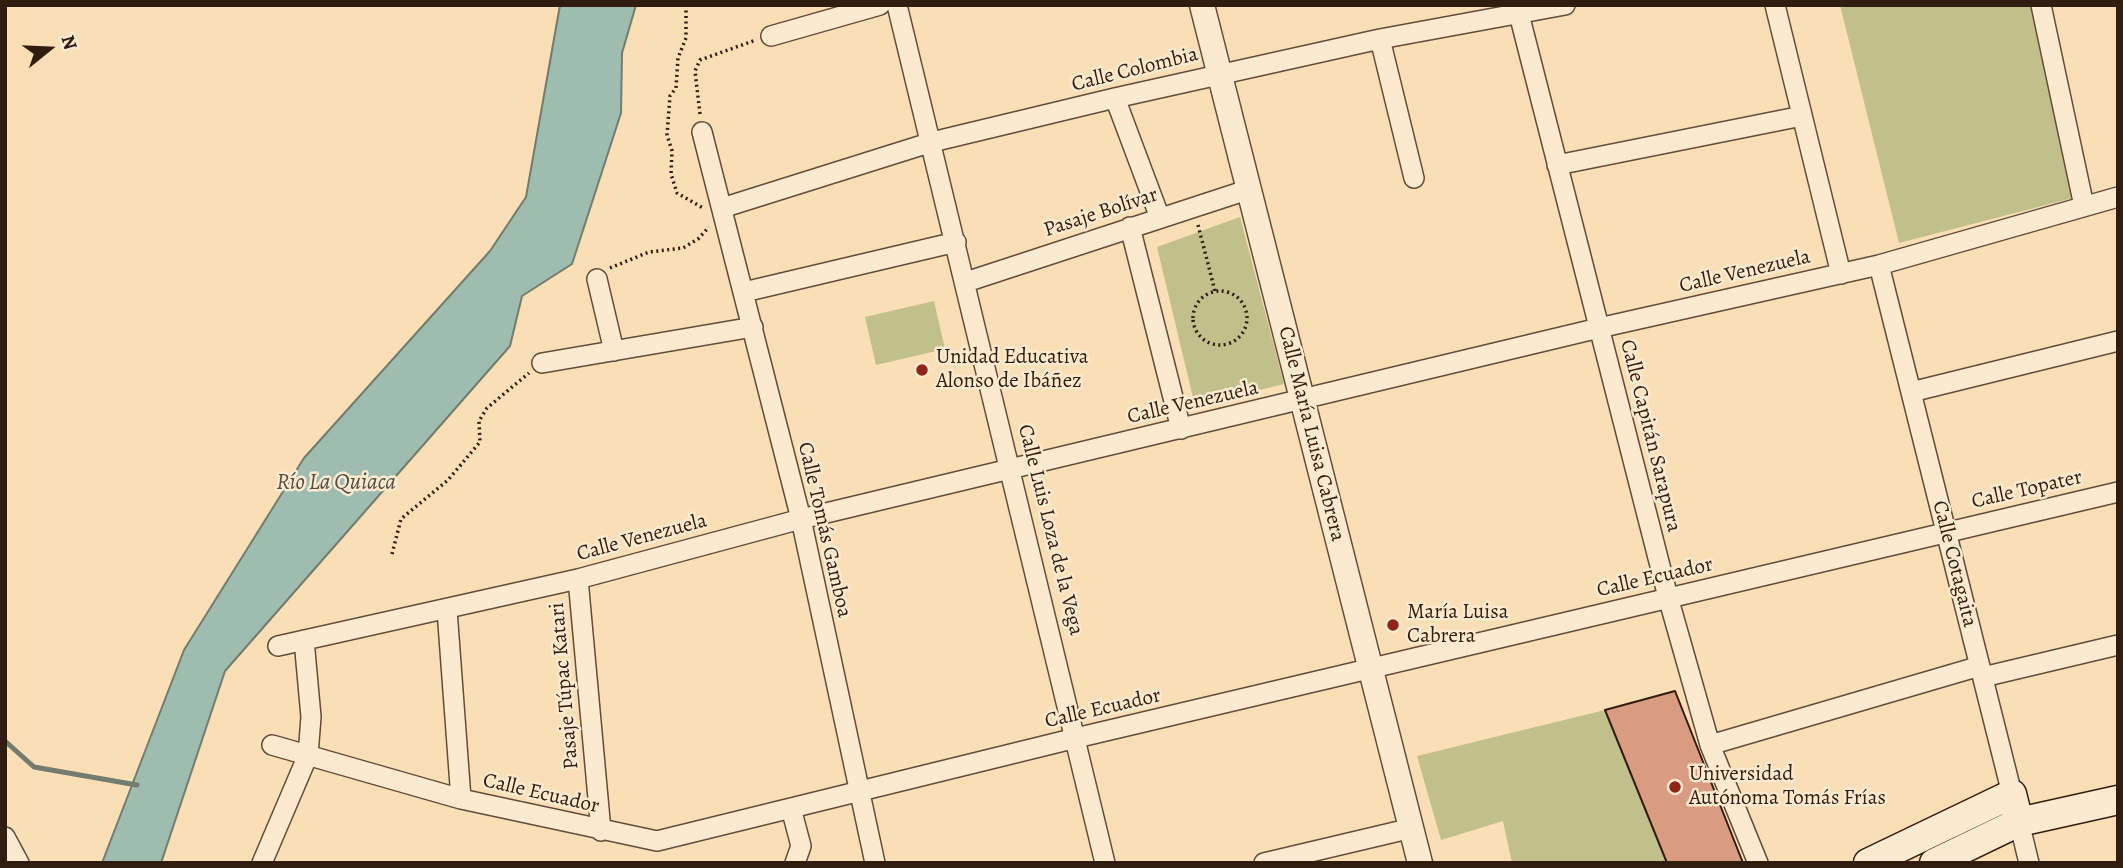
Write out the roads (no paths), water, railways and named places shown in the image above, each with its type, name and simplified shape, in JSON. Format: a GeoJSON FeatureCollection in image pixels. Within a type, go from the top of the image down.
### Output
{"type":"FeatureCollection","features":[{"type":"Feature","properties":{"kind":"main road","name":"Calle Cotagaita"},"geometry":{"type":"LineString","coordinates":[[2012,794],[2019,822]]}},
{"type":"Feature","properties":{"kind":"main road"},"geometry":{"type":"LineString","coordinates":[[1868,863],[2012,794]]}},
{"type":"Feature","properties":{"kind":"main road"},"geometry":{"type":"LineString","coordinates":[[1934,863],[2019,822],[2118,800]]}},
{"type":"Feature","properties":{"kind":"street"},"geometry":{"type":"LineString","coordinates":[[771,36],[880,5]]}},
{"type":"Feature","properties":{"kind":"street","name":"Calle Luis Loza de la Vega"},"geometry":{"type":"LineString","coordinates":[[897,5],[957,242],[1105,863]]}},
{"type":"Feature","properties":{"kind":"street","name":"Calle María Luisa Cabrera"},"geometry":{"type":"LineString","coordinates":[[1202,5],[1420,863]]}},
{"type":"Feature","properties":{"kind":"street","name":"Calle Colombia"},"geometry":{"type":"LineString","coordinates":[[722,208],[932,142],[1221,72],[1380,39],[1491,12],[1519,14],[1565,5]]}},
{"type":"Feature","properties":{"kind":"street"},"geometry":{"type":"LineString","coordinates":[[1775,5],[1841,274]]}},
{"type":"Feature","properties":{"kind":"street"},"geometry":{"type":"LineString","coordinates":[[2041,5],[2084,206]]}},
{"type":"Feature","properties":{"kind":"street","name":"Calle Capitán Sarapura"},"geometry":{"type":"LineString","coordinates":[[1519,14],[1668,597],[1710,745],[1758,863]]}},
{"type":"Feature","properties":{"kind":"street"},"geometry":{"type":"LineString","coordinates":[[1380,39],[1414,178]]}},
{"type":"Feature","properties":{"kind":"street"},"geometry":{"type":"LineString","coordinates":[[1115,98],[1160,218]]}},
{"type":"Feature","properties":{"kind":"street"},"geometry":{"type":"LineString","coordinates":[[1558,165],[1802,116]]}},
{"type":"Feature","properties":{"kind":"street","name":"Calle Tomás Gamboa"},"geometry":{"type":"LineString","coordinates":[[702,132],[801,519],[874,863]]}},
{"type":"Feature","properties":{"kind":"street","name":"Pasaje Bolívar"},"geometry":{"type":"LineString","coordinates":[[966,282],[1250,189]]}},
{"type":"Feature","properties":{"kind":"street","name":"Calle Venezuela"},"geometry":{"type":"LineString","coordinates":[[278,646],[578,579],[801,519],[1599,328],[1879,265],[2118,197]]}},
{"type":"Feature","properties":{"kind":"street"},"geometry":{"type":"LineString","coordinates":[[1130,227],[1181,429]]}},
{"type":"Feature","properties":{"kind":"street"},"geometry":{"type":"LineString","coordinates":[[744,292],[957,242]]}},
{"type":"Feature","properties":{"kind":"street","name":"Calle Cotagaita"},"geometry":{"type":"LineString","coordinates":[[1879,265],[2012,794]]}},
{"type":"Feature","properties":{"kind":"street"},"geometry":{"type":"LineString","coordinates":[[597,279],[614,351]]}},
{"type":"Feature","properties":{"kind":"street"},"geometry":{"type":"LineString","coordinates":[[542,363],[753,327]]}},
{"type":"Feature","properties":{"kind":"street"},"geometry":{"type":"LineString","coordinates":[[1911,392],[2118,341]]}},
{"type":"Feature","properties":{"kind":"street","name":"Calle Topater"},"geometry":{"type":"LineString","coordinates":[[1947,533],[2118,492]]}},
{"type":"Feature","properties":{"kind":"street","name":"Calle Ecuador"},"geometry":{"type":"LineString","coordinates":[[272,744],[461,799],[657,841],[1076,738],[1947,533]]}},
{"type":"Feature","properties":{"kind":"street","name":"Pasaje Túpac Katari"},"geometry":{"type":"LineString","coordinates":[[578,579],[601,831]]}},
{"type":"Feature","properties":{"kind":"street"},"geometry":{"type":"LineString","coordinates":[[447,610],[461,799]]}},
{"type":"Feature","properties":{"kind":"street"},"geometry":{"type":"LineString","coordinates":[[262,863],[308,755],[312,717],[304,640]]}},
{"type":"Feature","properties":{"kind":"street"},"geometry":{"type":"LineString","coordinates":[[1710,745],[1981,672],[2118,645]]}},
{"type":"Feature","properties":{"kind":"street"},"geometry":{"type":"LineString","coordinates":[[791,808],[802,846],[795,863]]}},
{"type":"Feature","properties":{"kind":"street","name":"Calle Cotagaita"},"geometry":{"type":"LineString","coordinates":[[2019,822],[2029,863]]}},
{"type":"Feature","properties":{"kind":"street"},"geometry":{"type":"LineString","coordinates":[[1264,863],[1412,828]]}},
{"type":"Feature","properties":{"kind":"street"},"geometry":{"type":"LineString","coordinates":[[5,837],[19,863]]}},
{"type":"Feature","properties":{"kind":"water","name":"Río La Quiaca"},"geometry":{"type":"Polygon","coordinates":[[[560,5],[636,5],[622,53],[621,113],[572,264],[522,296],[510,346],[225,671],[161,863],[102,863],[184,650],[304,458],[490,251],[526,197],[560,5]]]}},
{"type":"Feature","properties":{"kind":"waterway"},"geometry":{"type":"LineString","coordinates":[[5,741],[34,767],[137,785]]}},
{"type":"Feature","properties":{"kind":"place","name":"Unidad Educativa Alonso de Ibáñez"},"geometry":{"type":"Point","coordinates":[922,370]}},
{"type":"Feature","properties":{"kind":"place","name":"María Luisa Cabrera"},"geometry":{"type":"Point","coordinates":[1393,625]}},
{"type":"Feature","properties":{"kind":"place","name":"Universidad Autónoma Tomás Frías"},"geometry":{"type":"Point","coordinates":[1675,787]}}]}
